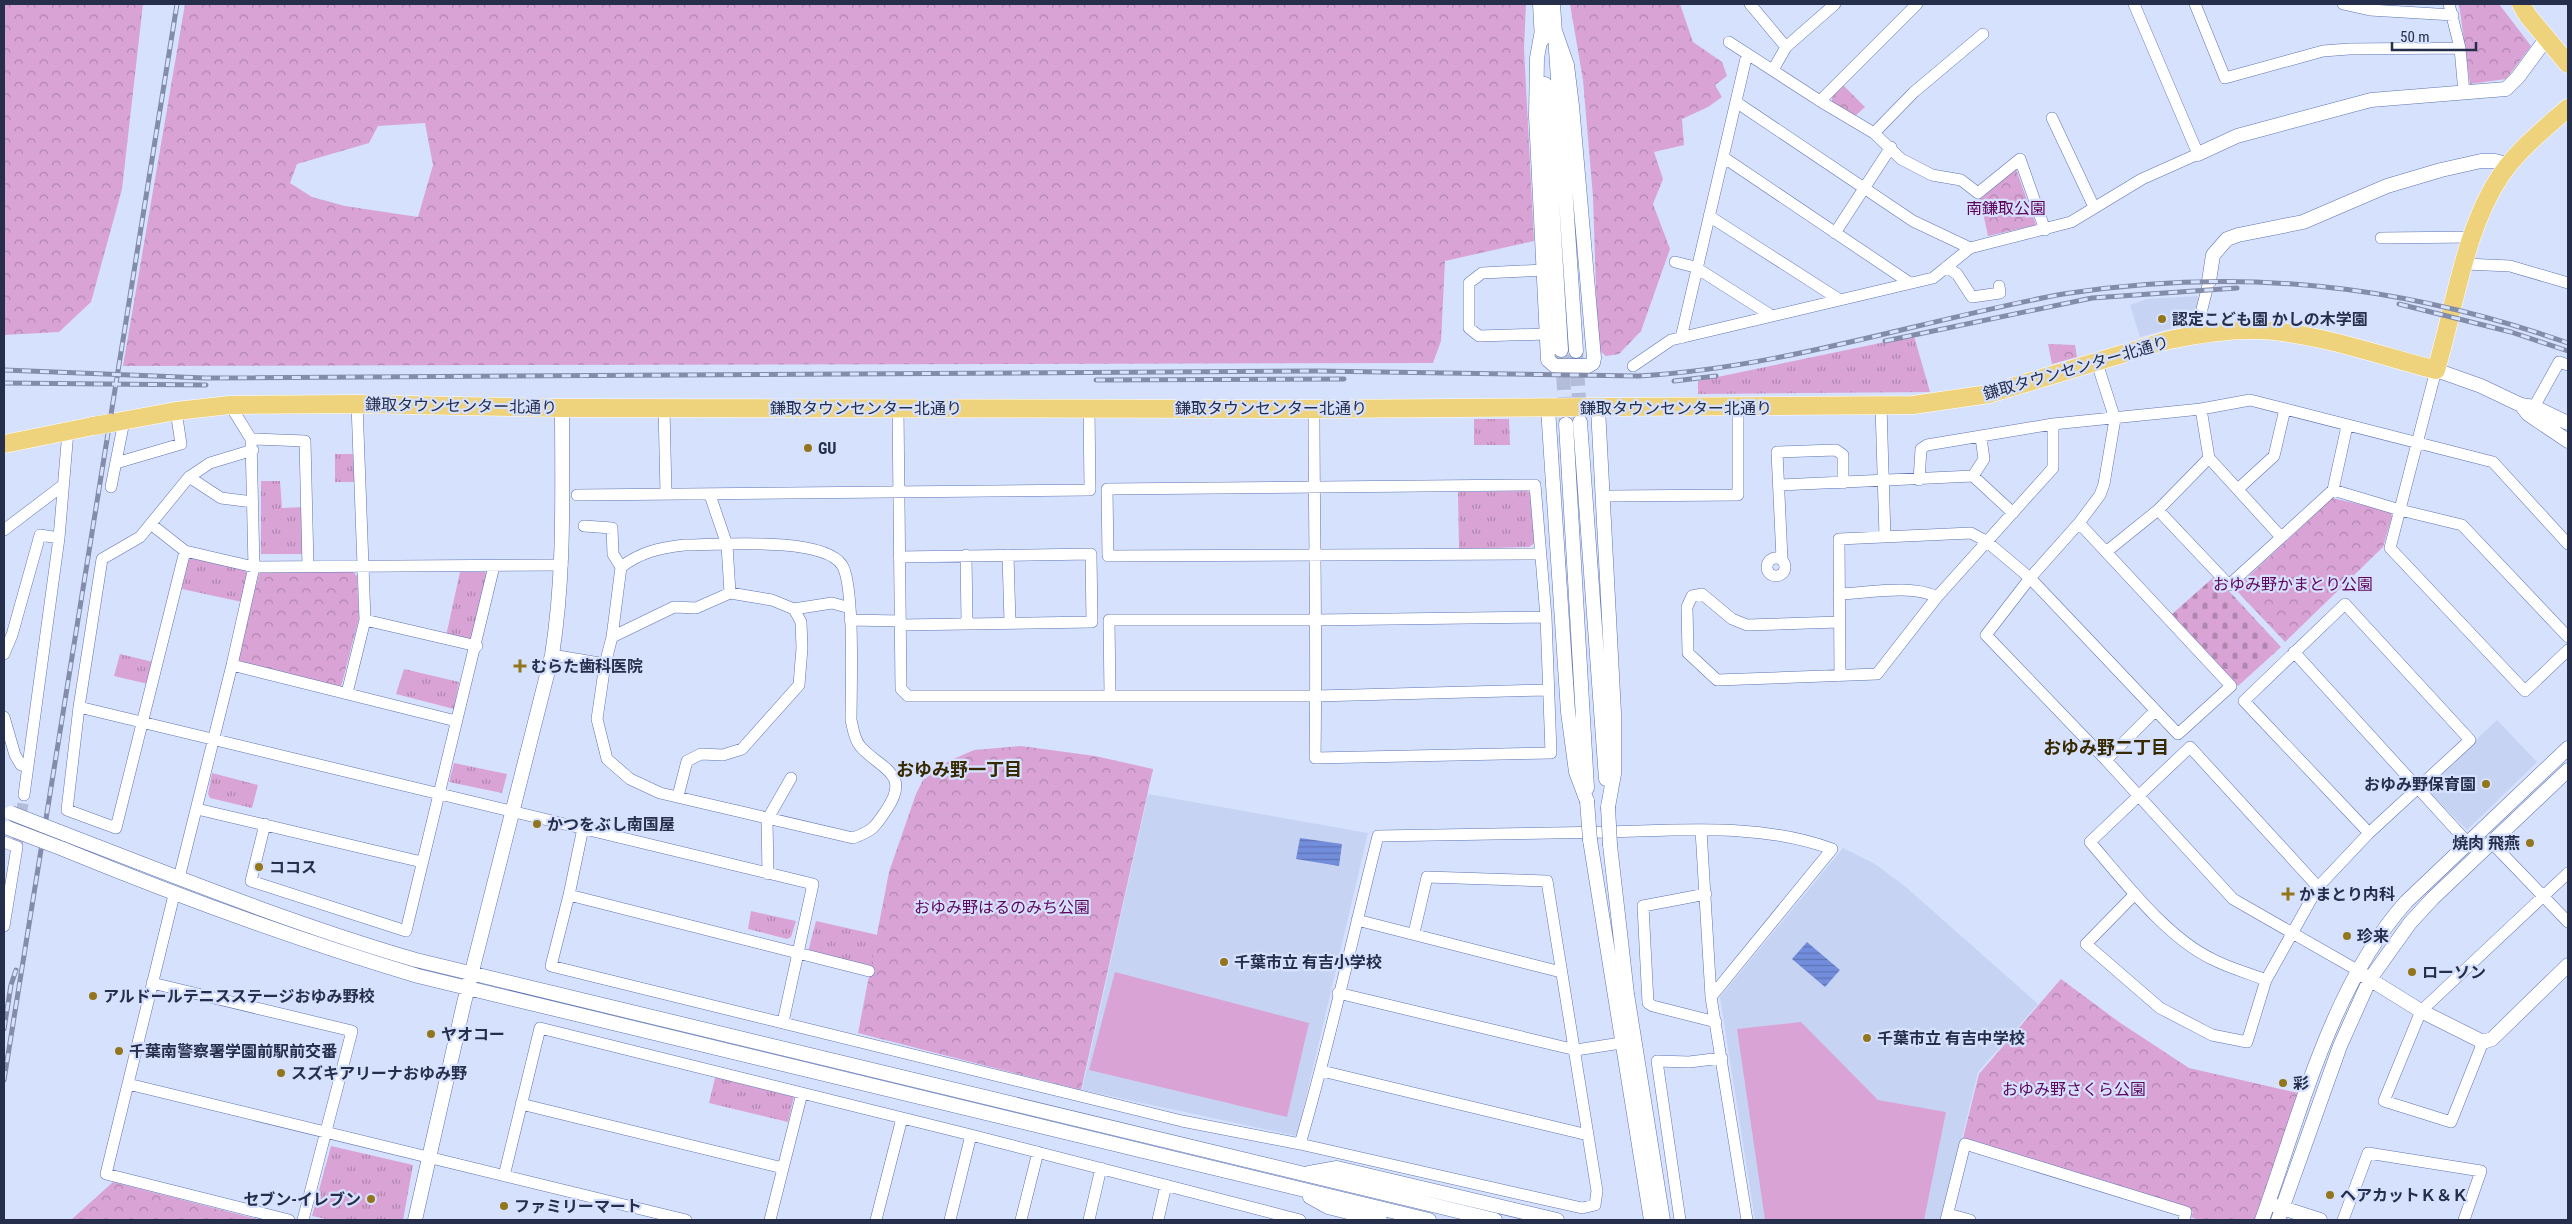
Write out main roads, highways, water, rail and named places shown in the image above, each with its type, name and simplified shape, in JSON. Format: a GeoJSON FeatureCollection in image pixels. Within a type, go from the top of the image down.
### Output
{"type":"FeatureCollection","features":[{"type":"Feature","properties":{"kind":"main road"},"geometry":{"type":"LineString","coordinates":[[2521,4],[2546,39],[2568,64]]}},
{"type":"Feature","properties":{"kind":"main road","name":"鎌取タウンセンター北通り"},"geometry":{"type":"LineString","coordinates":[[4,444],[176,411],[230,405],[357,404],[562,408],[1314,409],[1738,408],[1881,406],[1942,403],[1990,394],[2169,340],[2199,334],[2257,330],[2290,334],[2436,370],[2472,237],[2487,200],[2508,165],[2530,141],[2568,108]]}},
{"type":"Feature","properties":{"kind":"water"},"geometry":{"type":"Polygon","coordinates":[[[1300,838],[1342,844],[1339,866],[1296,859],[1300,838]]]}},
{"type":"Feature","properties":{"kind":"water"},"geometry":{"type":"Polygon","coordinates":[[[1807,942],[1840,970],[1825,987],[1792,959],[1807,942]]]}},
{"type":"Feature","properties":{"kind":"tunnel"},"geometry":{"type":"LineString","coordinates":[[1576,351],[1580,417]]}},
{"type":"Feature","properties":{"kind":"tunnel"},"geometry":{"type":"LineString","coordinates":[[1562,355],[1566,424]]}},
{"type":"Feature","properties":{"kind":"tunnel"},"geometry":{"type":"LineString","coordinates":[[17,847],[24,795]]}},
{"type":"Feature","properties":{"kind":"railway"},"geometry":{"type":"LineString","coordinates":[[4,1080],[177,4]]}},
{"type":"Feature","properties":{"kind":"railway"},"geometry":{"type":"LineString","coordinates":[[4,370],[205,378],[1317,371],[1638,376],[1692,371],[1799,353],[2063,294],[2129,286],[2193,282],[2256,282],[2319,286],[2381,294],[2505,323],[2568,343]]}},
{"type":"Feature","properties":{"kind":"railway"},"geometry":{"type":"LineString","coordinates":[[1885,341],[2092,298],[2237,288]]}},
{"type":"Feature","properties":{"kind":"railway"},"geometry":{"type":"LineString","coordinates":[[2399,304],[2511,332],[2568,351]]}},
{"type":"Feature","properties":{"kind":"railway"},"geometry":{"type":"LineString","coordinates":[[1674,381],[1716,376]]}},
{"type":"Feature","properties":{"kind":"railway"},"geometry":{"type":"LineString","coordinates":[[1096,380],[1344,379]]}},
{"type":"Feature","properties":{"kind":"railway"},"geometry":{"type":"LineString","coordinates":[[4,383],[206,385]]}},
{"type":"Feature","properties":{"kind":"railway"},"geometry":{"type":"LineString","coordinates":[[4,1029],[11,985],[16,970]]}},
{"type":"Feature","properties":{"kind":"place","name":"認定こども園 かしの木学園"},"geometry":{"type":"Point","coordinates":[2162,319]}},
{"type":"Feature","properties":{"kind":"place","name":"GU"},"geometry":{"type":"Point","coordinates":[808,448]}},
{"type":"Feature","properties":{"kind":"place","name":"むらた歯科医院"},"geometry":{"type":"Point","coordinates":[520,666]}},
{"type":"Feature","properties":{"kind":"place","name":"おゆみ野保育園"},"geometry":{"type":"Point","coordinates":[2486,784]}},
{"type":"Feature","properties":{"kind":"place","name":"かつをぶし南国屋"},"geometry":{"type":"Point","coordinates":[537,824]}},
{"type":"Feature","properties":{"kind":"place","name":"焼肉 飛燕"},"geometry":{"type":"Point","coordinates":[2530,843]}},
{"type":"Feature","properties":{"kind":"place","name":"ココス"},"geometry":{"type":"Point","coordinates":[259,867]}},
{"type":"Feature","properties":{"kind":"place","name":"かまとり内科"},"geometry":{"type":"Point","coordinates":[2288,894]}},
{"type":"Feature","properties":{"kind":"place","name":"珍来"},"geometry":{"type":"Point","coordinates":[2347,936]}},
{"type":"Feature","properties":{"kind":"place","name":"千葉市立 有吉小学校"},"geometry":{"type":"Point","coordinates":[1224,962]}},
{"type":"Feature","properties":{"kind":"place","name":"ローソン"},"geometry":{"type":"Point","coordinates":[2412,972]}},
{"type":"Feature","properties":{"kind":"place","name":"アルドールテニスステージおゆみ野校"},"geometry":{"type":"Point","coordinates":[93,996]}},
{"type":"Feature","properties":{"kind":"place","name":"ヤオコー"},"geometry":{"type":"Point","coordinates":[431,1034]}},
{"type":"Feature","properties":{"kind":"place","name":"千葉市立 有吉中学校"},"geometry":{"type":"Point","coordinates":[1867,1038]}},
{"type":"Feature","properties":{"kind":"place","name":"千葉南警察署学園前駅前交番"},"geometry":{"type":"Point","coordinates":[119,1051]}},
{"type":"Feature","properties":{"kind":"place","name":"スズキアリーナおゆみ野"},"geometry":{"type":"Point","coordinates":[281,1073]}},
{"type":"Feature","properties":{"kind":"place","name":"彩"},"geometry":{"type":"Point","coordinates":[2283,1083]}},
{"type":"Feature","properties":{"kind":"place","name":"ヘアカットＫ＆Ｋ"},"geometry":{"type":"Point","coordinates":[2330,1195]}},
{"type":"Feature","properties":{"kind":"place","name":"セブン-イレブン"},"geometry":{"type":"Point","coordinates":[371,1199]}},
{"type":"Feature","properties":{"kind":"place","name":"ファミリーマート"},"geometry":{"type":"Point","coordinates":[504,1206]}},
{"type":"Feature","properties":{"kind":"district","name":"おゆみ野二丁目"},"geometry":{"type":"Point","coordinates":[2106,747]}},
{"type":"Feature","properties":{"kind":"district","name":"おゆみ野一丁目"},"geometry":{"type":"Point","coordinates":[959,769]}},
{"type":"Feature","properties":{"kind":"park label","name":"南鎌取公園"},"geometry":{"type":"Point","coordinates":[2006,208]}},
{"type":"Feature","properties":{"kind":"park label","name":"おゆみ野かまとり公園"},"geometry":{"type":"Point","coordinates":[2293,584]}},
{"type":"Feature","properties":{"kind":"park label","name":"おゆみ野はるのみち公園"},"geometry":{"type":"Point","coordinates":[1002,907]}},
{"type":"Feature","properties":{"kind":"park label","name":"おゆみ野さくら公園"},"geometry":{"type":"Point","coordinates":[2074,1089]}}]}
